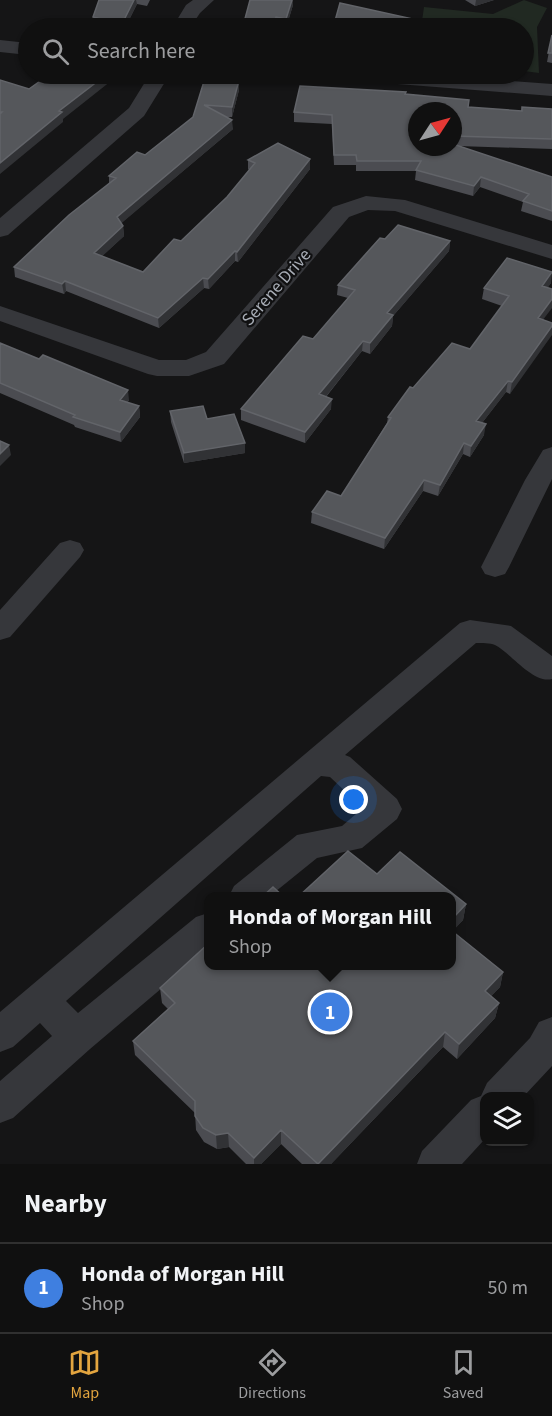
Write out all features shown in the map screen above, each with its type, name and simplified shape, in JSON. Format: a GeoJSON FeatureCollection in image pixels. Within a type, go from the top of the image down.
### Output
{"type":"FeatureCollection","features":[{"type":"Feature","properties":{"kind":"street"},"geometry":{"type":"LineString","coordinates":[[187,18],[193,9],[205,0]]}},
{"type":"Feature","properties":{"kind":"street"},"geometry":{"type":"LineString","coordinates":[[0,46],[18,48]]}},
{"type":"Feature","properties":{"kind":"street"},"geometry":{"type":"LineString","coordinates":[[0,230],[136,112],[155,84]]}},
{"type":"Feature","properties":{"kind":"street"},"geometry":{"type":"LineString","coordinates":[[475,84],[552,90]]}},
{"type":"Feature","properties":{"kind":"street","name":"Serene Drive"},"geometry":{"type":"LineString","coordinates":[[0,313],[157,368],[189,369],[215,358],[341,212],[366,203],[397,205],[552,252]]}},
{"type":"Feature","properties":{"kind":"street"},"geometry":{"type":"LineString","coordinates":[[495,567],[552,456]]}},
{"type":"Feature","properties":{"kind":"street"},"geometry":{"type":"LineString","coordinates":[[0,629],[70,550]]}},
{"type":"Feature","properties":{"kind":"street"},"geometry":{"type":"LineString","coordinates":[[0,1035],[315,762],[471,631],[501,634],[548,669]]}},
{"type":"Feature","properties":{"kind":"street"},"geometry":{"type":"LineString","coordinates":[[252,892],[309,845],[350,838],[386,809],[339,766],[315,762]]}},
{"type":"Feature","properties":{"kind":"street"},"geometry":{"type":"LineString","coordinates":[[3,1097],[204,931]]}},
{"type":"Feature","properties":{"kind":"street"},"geometry":{"type":"LineString","coordinates":[[41,1000],[77,1037]]}},
{"type":"Feature","properties":{"kind":"street"},"geometry":{"type":"LineString","coordinates":[[504,1092],[543,1050],[552,1034]]}},
{"type":"Feature","properties":{"kind":"street"},"geometry":{"type":"LineString","coordinates":[[436,1164],[480,1117]]}},
{"type":"Feature","properties":{"kind":"shaded area"},"geometry":{"type":"Polygon","coordinates":[[[524,0],[547,8],[537,27],[539,73],[534,72],[534,18],[422,18],[424,7],[493,14],[524,0]]]}},
{"type":"Feature","properties":{"kind":"building"},"geometry":{"type":"Polygon","coordinates":[[[99,0],[134,0],[125,18],[93,17],[99,0]]]}},
{"type":"Feature","properties":{"kind":"building"},"geometry":{"type":"Polygon","coordinates":[[[250,0],[292,0],[286,18],[245,18],[250,0]]]}},
{"type":"Feature","properties":{"kind":"building"},"geometry":{"type":"Polygon","coordinates":[[[340,3],[408,18],[336,18],[340,3]]]}},
{"type":"Feature","properties":{"kind":"building"},"geometry":{"type":"Polygon","coordinates":[[[552,35],[552,53],[548,53],[552,35]]]}},
{"type":"Feature","properties":{"kind":"building"},"geometry":{"type":"Polygon","coordinates":[[[0,80],[29,89],[36,84],[94,84],[59,111],[62,112],[0,163],[0,114],[2,112],[0,112],[0,80]]]}},
{"type":"Feature","properties":{"kind":"building"},"geometry":{"type":"Polygon","coordinates":[[[203,84],[238,84],[232,107],[204,105],[232,120],[117,217],[123,226],[94,253],[143,272],[174,239],[181,241],[227,197],[255,163],[248,160],[278,143],[310,159],[237,252],[235,251],[208,279],[203,278],[158,318],[65,281],[62,284],[14,267],[69,215],[116,178],[109,176],[137,152],[145,155],[193,117],[203,84]]]}},
{"type":"Feature","properties":{"kind":"building"},"geometry":{"type":"Polygon","coordinates":[[[300,86],[406,92],[405,94],[469,100],[468,107],[522,111],[522,107],[552,109],[552,139],[462,136],[462,102],[408,102],[408,156],[462,156],[462,147],[552,177],[552,211],[523,201],[529,194],[481,177],[474,186],[416,170],[421,161],[357,161],[356,155],[334,155],[332,115],[294,112],[300,86]]]}},
{"type":"Feature","properties":{"kind":"building"},"geometry":{"type":"Polygon","coordinates":[[[398,225],[450,241],[387,313],[393,315],[370,343],[363,341],[319,394],[332,399],[305,432],[241,409],[303,336],[313,339],[355,290],[338,285],[380,238],[385,239],[398,225]]]}},
{"type":"Feature","properties":{"kind":"building"},"geometry":{"type":"Polygon","coordinates":[[[507,258],[552,272],[542,286],[552,289],[552,299],[538,318],[552,323],[552,326],[512,382],[508,381],[476,421],[486,424],[471,446],[464,443],[440,485],[424,480],[385,538],[312,512],[327,491],[341,496],[391,418],[388,417],[410,387],[413,388],[452,343],[470,349],[509,296],[484,288],[507,258]]]}},
{"type":"Feature","properties":{"kind":"building"},"geometry":{"type":"Polygon","coordinates":[[[0,343],[39,359],[43,355],[128,390],[120,400],[139,406],[120,432],[73,417],[75,415],[0,383],[0,343]]]}},
{"type":"Feature","properties":{"kind":"building"},"geometry":{"type":"Polygon","coordinates":[[[203,406],[207,419],[234,414],[245,443],[184,453],[170,411],[203,406]]]}},
{"type":"Feature","properties":{"kind":"building"},"geometry":{"type":"Polygon","coordinates":[[[0,441],[9,445],[0,454],[0,441]]]}},
{"type":"Feature","properties":{"kind":"building"},"geometry":{"type":"Polygon","coordinates":[[[348,851],[377,874],[400,852],[451,892],[303,892],[348,851]]]}},
{"type":"Feature","properties":{"kind":"building"},"geometry":{"type":"Polygon","coordinates":[[[273,887],[278,892],[268,892],[273,887]]]}},
{"type":"Feature","properties":{"kind":"building"},"geometry":{"type":"Polygon","coordinates":[[[456,896],[466,904],[456,915],[456,896]]]}},
{"type":"Feature","properties":{"kind":"building"},"geometry":{"type":"Polygon","coordinates":[[[456,934],[503,972],[485,991],[499,1003],[459,1044],[445,1032],[318,1164],[281,1130],[254,1158],[228,1133],[216,1135],[203,1128],[195,1116],[195,1101],[133,1041],[175,1003],[160,988],[204,948],[204,970],[456,970],[456,934]]]}},
{"type":"Feature","properties":{"kind":"place","name":"Honda of Morgan Hill"},"geometry":{"type":"Point","coordinates":[330,1012]}}]}
